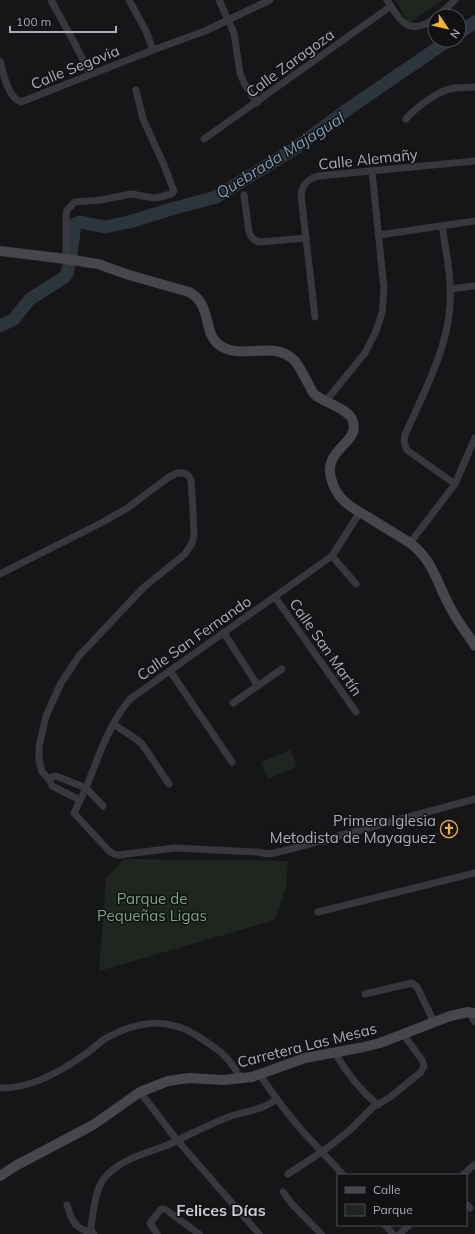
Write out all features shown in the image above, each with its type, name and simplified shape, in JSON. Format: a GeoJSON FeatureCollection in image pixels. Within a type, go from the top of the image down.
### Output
{"type":"FeatureCollection","features":[{"type":"Feature","properties":{"kind":"street"},"geometry":{"type":"LineString","coordinates":[[51,0],[90,74]]}},
{"type":"Feature","properties":{"kind":"street"},"geometry":{"type":"LineString","coordinates":[[129,0],[146,31],[153,50]]}},
{"type":"Feature","properties":{"kind":"street"},"geometry":{"type":"LineString","coordinates":[[219,0],[236,39],[240,73],[244,83],[257,103]]}},
{"type":"Feature","properties":{"kind":"street","name":"Calle Segovia"},"geometry":{"type":"LineString","coordinates":[[0,61],[11,94],[21,102],[90,74],[205,31],[270,0]]}},
{"type":"Feature","properties":{"kind":"street"},"geometry":{"type":"LineString","coordinates":[[446,8],[455,0]]}},
{"type":"Feature","properties":{"kind":"street"},"geometry":{"type":"LineString","coordinates":[[389,3],[402,22],[412,27],[427,22]]}},
{"type":"Feature","properties":{"kind":"street","name":"Calle Zaragoza"},"geometry":{"type":"LineString","coordinates":[[204,139],[257,103],[389,3]]}},
{"type":"Feature","properties":{"kind":"street"},"geometry":{"type":"LineString","coordinates":[[406,119],[410,114],[440,92],[450,89],[475,87]]}},
{"type":"Feature","properties":{"kind":"street"},"geometry":{"type":"LineString","coordinates":[[66,258],[66,214],[67,210],[75,202],[100,200],[131,194],[160,198],[174,192],[164,165],[143,119],[136,90]]}},
{"type":"Feature","properties":{"kind":"street","name":"Calle Alemañy"},"geometry":{"type":"LineString","coordinates":[[315,317],[301,195],[302,189],[307,181],[318,176],[475,161]]}},
{"type":"Feature","properties":{"kind":"street"},"geometry":{"type":"LineString","coordinates":[[325,402],[365,353],[379,323],[383,307],[384,290],[372,171]]}},
{"type":"Feature","properties":{"kind":"street"},"geometry":{"type":"LineString","coordinates":[[244,195],[249,232],[250,236],[254,240],[260,242],[306,238]]}},
{"type":"Feature","properties":{"kind":"street"},"geometry":{"type":"LineString","coordinates":[[379,235],[475,221]]}},
{"type":"Feature","properties":{"kind":"street"},"geometry":{"type":"LineString","coordinates":[[442,226],[450,289],[450,316],[444,344],[404,442],[407,450],[455,484]]}},
{"type":"Feature","properties":{"kind":"street"},"geometry":{"type":"LineString","coordinates":[[0,251],[66,258],[98,264],[129,275],[176,288],[194,295],[202,303],[213,338],[219,345],[238,351],[272,350],[290,357],[298,365],[314,394],[325,402],[348,414],[352,420],[353,431],[351,437],[330,462],[329,472],[337,493],[342,500],[410,543],[424,556],[442,587],[450,607],[475,646]]}},
{"type":"Feature","properties":{"kind":"street"},"geometry":{"type":"LineString","coordinates":[[450,289],[475,286]]}},
{"type":"Feature","properties":{"kind":"street"},"geometry":{"type":"LineString","coordinates":[[410,543],[455,484],[475,438]]}},
{"type":"Feature","properties":{"kind":"street"},"geometry":{"type":"LineString","coordinates":[[0,574],[126,509],[169,477],[177,473],[184,473],[191,480],[194,536],[189,548],[185,554],[143,588],[79,656],[61,683],[46,716],[39,747],[40,768],[52,786],[80,800]]}},
{"type":"Feature","properties":{"kind":"street","name":"Calle San Fernando"},"geometry":{"type":"LineString","coordinates":[[360,512],[332,556],[130,699],[119,713],[113,724],[74,813],[109,851],[114,854],[119,855],[175,848],[257,852],[269,854],[475,799]]}},
{"type":"Feature","properties":{"kind":"street"},"geometry":{"type":"LineString","coordinates":[[332,556],[356,584]]}},
{"type":"Feature","properties":{"kind":"street","name":"Calle San Martín"},"geometry":{"type":"LineString","coordinates":[[275,596],[356,712]]}},
{"type":"Feature","properties":{"kind":"street"},"geometry":{"type":"LineString","coordinates":[[224,633],[258,686]]}},
{"type":"Feature","properties":{"kind":"street"},"geometry":{"type":"LineString","coordinates":[[234,703],[282,669]]}},
{"type":"Feature","properties":{"kind":"street"},"geometry":{"type":"LineString","coordinates":[[170,671],[232,762]]}},
{"type":"Feature","properties":{"kind":"street"},"geometry":{"type":"LineString","coordinates":[[113,724],[142,744],[169,784]]}},
{"type":"Feature","properties":{"kind":"street"},"geometry":{"type":"LineString","coordinates":[[48,778],[56,776],[86,788],[103,806]]}},
{"type":"Feature","properties":{"kind":"street"},"geometry":{"type":"LineString","coordinates":[[318,912],[475,873]]}},
{"type":"Feature","properties":{"kind":"street"},"geometry":{"type":"LineString","coordinates":[[365,994],[412,983],[417,987],[434,1022]]}},
{"type":"Feature","properties":{"kind":"street"},"geometry":{"type":"LineString","coordinates":[[472,1012],[475,1022]]}},
{"type":"Feature","properties":{"kind":"street","name":"Carretera Las Mesas"},"geometry":{"type":"LineString","coordinates":[[0,1176],[17,1165],[93,1125],[140,1092],[168,1081],[178,1078],[223,1080],[241,1079],[260,1075],[305,1058],[364,1048],[450,1016],[472,1012]]}},
{"type":"Feature","properties":{"kind":"street"},"geometry":{"type":"LineString","coordinates":[[0,1088],[16,1087],[42,1079],[70,1064],[105,1039],[131,1027],[160,1022],[190,1031],[206,1041],[228,1058],[241,1079]]}},
{"type":"Feature","properties":{"kind":"street"},"geometry":{"type":"LineString","coordinates":[[288,1174],[322,1152],[350,1130],[373,1107],[378,1105],[421,1072],[423,1063],[403,1034]]}},
{"type":"Feature","properties":{"kind":"street"},"geometry":{"type":"LineString","coordinates":[[334,1052],[342,1066],[378,1105]]}},
{"type":"Feature","properties":{"kind":"street"},"geometry":{"type":"LineString","coordinates":[[260,1075],[276,1099],[305,1134],[342,1174]]}},
{"type":"Feature","properties":{"kind":"street"},"geometry":{"type":"LineString","coordinates":[[140,1092],[177,1140],[218,1186],[232,1205],[259,1234]]}},
{"type":"Feature","properties":{"kind":"street"},"geometry":{"type":"LineString","coordinates":[[93,1234],[91,1227],[98,1191],[105,1177],[126,1162],[224,1119],[270,1104],[276,1099]]}},
{"type":"Feature","properties":{"kind":"street"},"geometry":{"type":"LineString","coordinates":[[463,1174],[475,1164]]}},
{"type":"Feature","properties":{"kind":"street"},"geometry":{"type":"LineString","coordinates":[[283,1192],[292,1204],[321,1234]]}},
{"type":"Feature","properties":{"kind":"street"},"geometry":{"type":"LineString","coordinates":[[67,1205],[76,1225],[80,1229],[93,1234]]}},
{"type":"Feature","properties":{"kind":"street"},"geometry":{"type":"LineString","coordinates":[[157,1234],[151,1221],[161,1209],[165,1209],[200,1234]]}},
{"type":"Feature","properties":{"kind":"street"},"geometry":{"type":"LineString","coordinates":[[386,1226],[393,1234]]}},
{"type":"Feature","properties":{"kind":"street"},"geometry":{"type":"LineString","coordinates":[[400,1234],[408,1226]]}},
{"type":"Feature","properties":{"kind":"green space"},"geometry":{"type":"Polygon","coordinates":[[[395,0],[443,0],[431,8],[427,8],[427,11],[409,23],[395,0]]]}},
{"type":"Feature","properties":{"kind":"green space"},"geometry":{"type":"Polygon","coordinates":[[[291,750],[297,767],[268,779],[261,762],[291,750]]]}},
{"type":"Feature","properties":{"kind":"green space","name":"Parque de Pequeñas Ligas"},"geometry":{"type":"Polygon","coordinates":[[[124,859],[288,861],[286,887],[275,920],[99,971],[106,878],[124,859]]]}},
{"type":"Feature","properties":{"kind":"waterway","name":"Quebrada Majagual"},"geometry":{"type":"LineString","coordinates":[[467,28],[475,22]]}},
{"type":"Feature","properties":{"kind":"waterway","name":"Quebrada Majagual"},"geometry":{"type":"LineString","coordinates":[[71,255],[75,224],[80,222],[105,227],[129,222],[216,197],[294,149],[348,109],[437,48]]}},
{"type":"Feature","properties":{"kind":"waterway","name":"Quebrada Majagual"},"geometry":{"type":"LineString","coordinates":[[0,326],[14,319],[30,299],[63,278],[67,274],[69,265]]}},
{"type":"Feature","properties":{"kind":"place","name":"Primera Iglesia Metodista de Mayaguez"},"geometry":{"type":"Point","coordinates":[449,829]}},
{"type":"Feature","properties":{"kind":"district","name":"Felices Días"},"geometry":{"type":"Point","coordinates":[221,1210]}}]}
